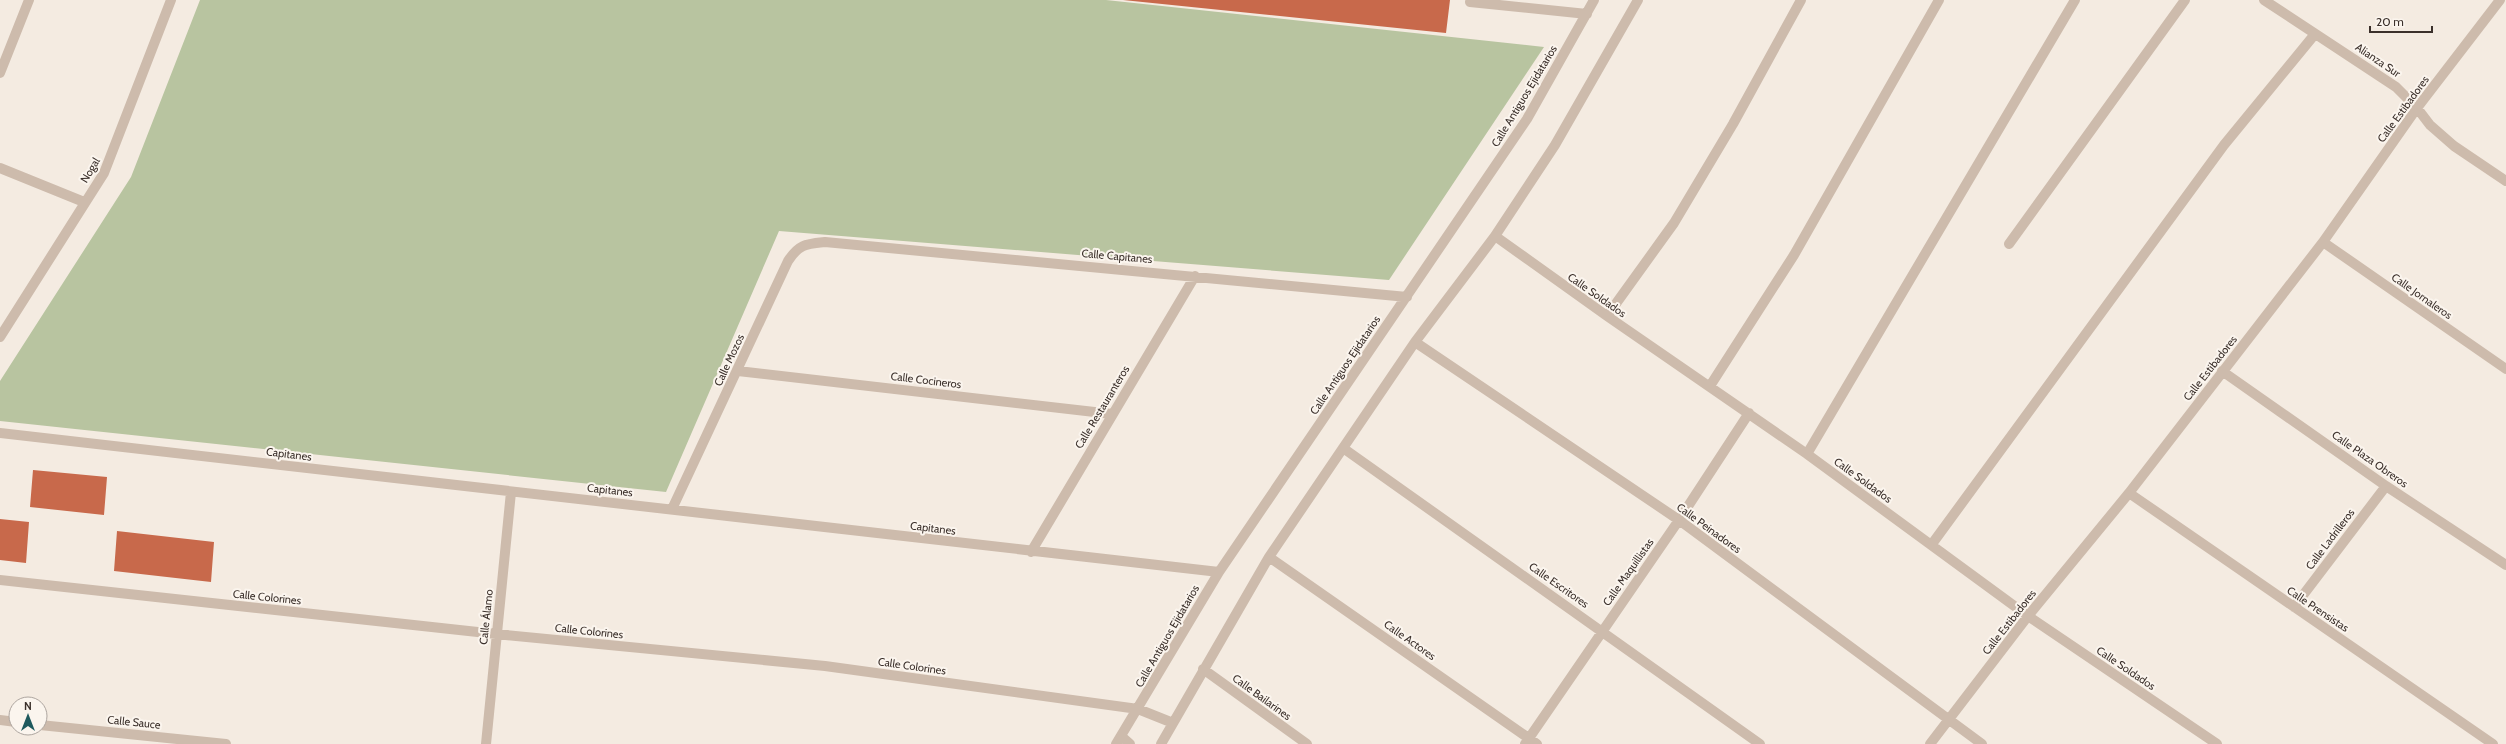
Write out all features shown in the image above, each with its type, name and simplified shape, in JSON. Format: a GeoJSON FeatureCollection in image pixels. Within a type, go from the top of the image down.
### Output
{"type":"FeatureCollection","features":[{"type":"Feature","properties":{"kind":"street"},"geometry":{"type":"LineString","coordinates":[[0,73],[29,0]]}},
{"type":"Feature","properties":{"kind":"street","name":"Nogal"},"geometry":{"type":"LineString","coordinates":[[0,337],[84,202],[104,173],[118,141],[171,0]]}},
{"type":"Feature","properties":{"kind":"street","name":"Calle Antiguos Ejidatarios"},"geometry":{"type":"LineString","coordinates":[[1118,740],[1219,572],[1527,119],[1594,0]]}},
{"type":"Feature","properties":{"kind":"street"},"geometry":{"type":"LineString","coordinates":[[1161,744],[1269,557],[1415,342],[1495,236],[1555,145],[1638,0]]}},
{"type":"Feature","properties":{"kind":"street"},"geometry":{"type":"LineString","coordinates":[[1607,316],[1674,223],[1733,124],[1801,0]]}},
{"type":"Feature","properties":{"kind":"street"},"geometry":{"type":"LineString","coordinates":[[1710,386],[1794,255],[1940,0]]}},
{"type":"Feature","properties":{"kind":"street"},"geometry":{"type":"LineString","coordinates":[[1807,454],[2075,0]]}},
{"type":"Feature","properties":{"kind":"street"},"geometry":{"type":"LineString","coordinates":[[2009,244],[2185,0]]}},
{"type":"Feature","properties":{"kind":"street","name":"Alianza Sur"},"geometry":{"type":"LineString","coordinates":[[2264,0],[2396,87],[2417,108],[2430,125],[2454,146],[2506,181]]}},
{"type":"Feature","properties":{"kind":"street","name":"Calle Estibadores"},"geometry":{"type":"LineString","coordinates":[[1930,744],[2028,616],[2128,494],[2323,242],[2417,108],[2500,0]]}},
{"type":"Feature","properties":{"kind":"street"},"geometry":{"type":"LineString","coordinates":[[1470,2],[1587,14]]}},
{"type":"Feature","properties":{"kind":"street"},"geometry":{"type":"LineString","coordinates":[[1932,544],[2224,145],[2315,34]]}},
{"type":"Feature","properties":{"kind":"street"},"geometry":{"type":"LineString","coordinates":[[0,168],[84,202]]}},
{"type":"Feature","properties":{"kind":"street","name":"Calle Soldados"},"geometry":{"type":"LineString","coordinates":[[1495,236],[1607,316],[1807,454],[1932,544],[2028,616],[2217,744]]}},
{"type":"Feature","properties":{"kind":"street","name":"Calle Capitanes"},"geometry":{"type":"LineString","coordinates":[[825,242],[1406,297]]}},
{"type":"Feature","properties":{"kind":"street","name":"Calle Mozos"},"geometry":{"type":"LineString","coordinates":[[672,509],[795,250],[806,244],[825,242]]}},
{"type":"Feature","properties":{"kind":"street","name":"Calle Jornaleros"},"geometry":{"type":"LineString","coordinates":[[2323,242],[2506,369]]}},
{"type":"Feature","properties":{"kind":"street","name":"Calle Restauranteros"},"geometry":{"type":"LineString","coordinates":[[1031,552],[1194,276]]}},
{"type":"Feature","properties":{"kind":"street","name":"Calle Peinadores"},"geometry":{"type":"LineString","coordinates":[[1415,342],[1679,520],[1948,721],[1982,744]]}},
{"type":"Feature","properties":{"kind":"street","name":"Calle Cocineros"},"geometry":{"type":"LineString","coordinates":[[738,370],[1112,414]]}},
{"type":"Feature","properties":{"kind":"street","name":"Calle Plaza Obreros"},"geometry":{"type":"LineString","coordinates":[[2222,371],[2386,486],[2506,565]]}},
{"type":"Feature","properties":{"kind":"street","name":"Calle Maquillistas"},"geometry":{"type":"LineString","coordinates":[[1531,742],[1603,630],[1679,520],[1749,413]]}},
{"type":"Feature","properties":{"kind":"street","name":"Capitanes"},"geometry":{"type":"LineString","coordinates":[[0,433],[511,492],[672,509],[1031,552],[1219,572]]}},
{"type":"Feature","properties":{"kind":"street","name":"Calle Escritores"},"geometry":{"type":"LineString","coordinates":[[1343,448],[1603,630],[1760,744]]}},
{"type":"Feature","properties":{"kind":"street","name":"Calle Ladrilleros"},"geometry":{"type":"LineString","coordinates":[[2294,607],[2386,486]]}},
{"type":"Feature","properties":{"kind":"street","name":"Calle Álamo"},"geometry":{"type":"LineString","coordinates":[[486,744],[511,492]]}},
{"type":"Feature","properties":{"kind":"street","name":"Calle Prensistas"},"geometry":{"type":"LineString","coordinates":[[2128,494],[2493,744]]}},
{"type":"Feature","properties":{"kind":"street","name":"Calle Actores"},"geometry":{"type":"LineString","coordinates":[[1269,557],[1531,742]]}},
{"type":"Feature","properties":{"kind":"street","name":"Calle Colorines"},"geometry":{"type":"LineString","coordinates":[[0,580],[496,634],[825,666],[1138,709],[1173,723]]}},
{"type":"Feature","properties":{"kind":"street","name":"Calle Bailarines"},"geometry":{"type":"LineString","coordinates":[[1203,669],[1307,744]]}},
{"type":"Feature","properties":{"kind":"street","name":"Calle Sauce"},"geometry":{"type":"LineString","coordinates":[[48,725],[226,744]]}},
{"type":"Feature","properties":{"kind":"street"},"geometry":{"type":"LineString","coordinates":[[1118,740],[1130,744]]}},
{"type":"Feature","properties":{"kind":"green space"},"geometry":{"type":"Polygon","coordinates":[[[200,0],[1106,0],[1544,47],[1389,280],[779,231],[666,492],[0,421],[0,381],[131,177],[200,0]]]}},
{"type":"Feature","properties":{"kind":"building"},"geometry":{"type":"Polygon","coordinates":[[[1123,0],[1450,0],[1446,33],[1123,0]]]}},
{"type":"Feature","properties":{"kind":"building"},"geometry":{"type":"Polygon","coordinates":[[[33,470],[107,477],[104,515],[30,507],[33,470]]]}},
{"type":"Feature","properties":{"kind":"building"},"geometry":{"type":"Polygon","coordinates":[[[0,519],[29,522],[26,563],[0,560],[0,519]]]}},
{"type":"Feature","properties":{"kind":"building"},"geometry":{"type":"Polygon","coordinates":[[[117,531],[214,542],[211,582],[114,571],[117,531]]]}}]}
